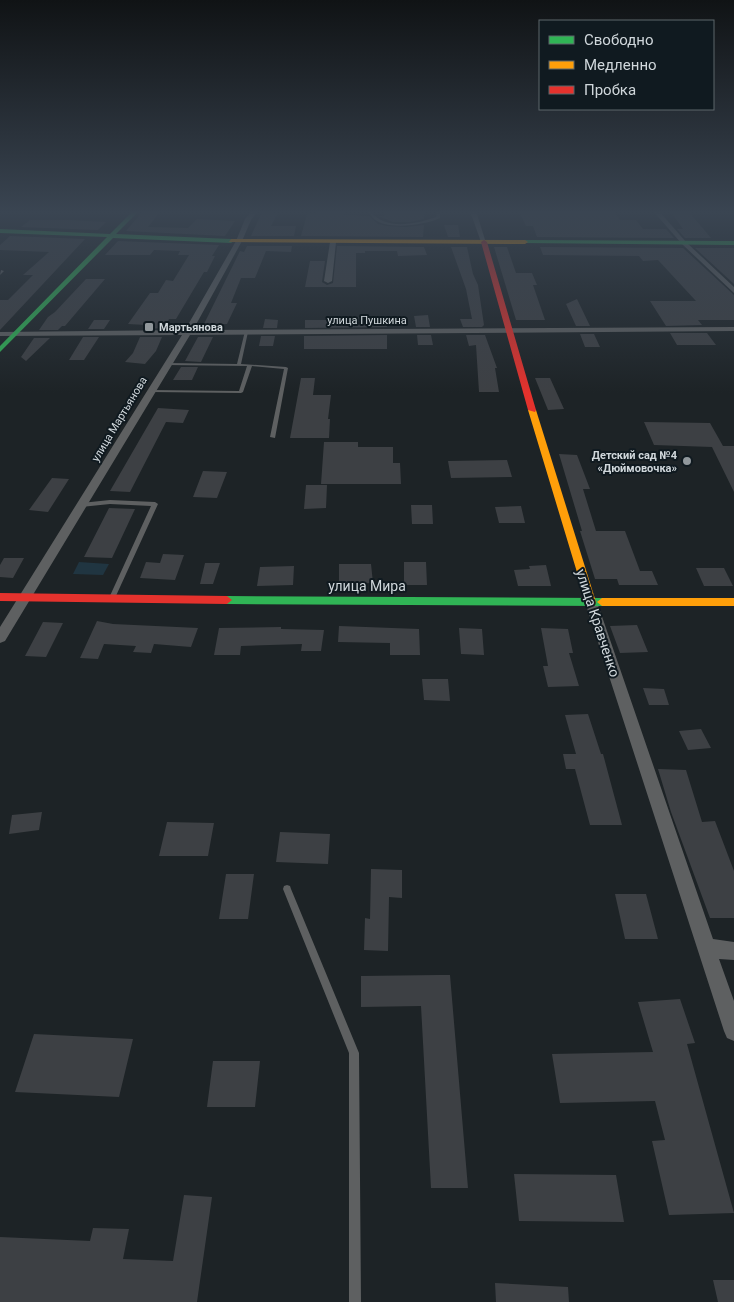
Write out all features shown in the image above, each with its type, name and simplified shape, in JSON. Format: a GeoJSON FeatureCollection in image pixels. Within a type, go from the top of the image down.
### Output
{"type":"FeatureCollection","features":[{"type":"Feature","properties":{"kind":"street"},"geometry":{"type":"LineString","coordinates":[[0,350],[76,272]]}},
{"type":"Feature","properties":{"kind":"street","name":"улица Мартьянова"},"geometry":{"type":"LineString","coordinates":[[0,638],[188,332],[222,272]]}},
{"type":"Feature","properties":{"kind":"street"},"geometry":{"type":"LineString","coordinates":[[328,281],[329,272]]}},
{"type":"Feature","properties":{"kind":"street","name":"улица Кравченко"},"geometry":{"type":"LineString","coordinates":[[492,272],[508,331],[591,602],[734,1031]]}},
{"type":"Feature","properties":{"kind":"street"},"geometry":{"type":"LineString","coordinates":[[713,272],[734,292]]}},
{"type":"Feature","properties":{"kind":"street","name":"улица Пушкина"},"geometry":{"type":"LineString","coordinates":[[0,334],[734,329]]}},
{"type":"Feature","properties":{"kind":"street","name":"улица Мира"},"geometry":{"type":"LineString","coordinates":[[0,596],[382,602],[734,602]]}},
{"type":"Feature","properties":{"kind":"street"},"geometry":{"type":"LineString","coordinates":[[706,948],[734,951]]}},
{"type":"Feature","properties":{"kind":"lane"},"geometry":{"type":"LineString","coordinates":[[239,364],[246,332]]}},
{"type":"Feature","properties":{"kind":"lane"},"geometry":{"type":"LineString","coordinates":[[168,364],[239,364],[286,368],[272,437]]}},
{"type":"Feature","properties":{"kind":"lane"},"geometry":{"type":"LineString","coordinates":[[150,391],[241,392],[250,365]]}},
{"type":"Feature","properties":{"kind":"lane"},"geometry":{"type":"LineString","coordinates":[[81,505],[110,502],[155,504],[112,598]]}},
{"type":"Feature","properties":{"kind":"lane"},"geometry":{"type":"LineString","coordinates":[[287,889],[354,1053],[355,1302]]}},
{"type":"Feature","properties":{"kind":"shaded area"},"geometry":{"type":"Polygon","coordinates":[[[79,562],[109,564],[103,575],[73,574],[79,562]]]}},
{"type":"Feature","properties":{"kind":"building"},"geometry":{"type":"Polygon","coordinates":[[[27,272],[54,272],[0,330],[0,300],[8,300],[33,275],[23,275],[27,272]]]}},
{"type":"Feature","properties":{"kind":"building"},"geometry":{"type":"Polygon","coordinates":[[[179,272],[207,272],[204,272],[176,319],[169,319],[165,328],[144,329],[146,325],[128,324],[150,293],[158,293],[166,280],[173,281],[179,272]]]}},
{"type":"Feature","properties":{"kind":"building"},"geometry":{"type":"Polygon","coordinates":[[[230,272],[258,272],[255,278],[241,278],[231,303],[237,303],[227,324],[220,324],[217,328],[202,328],[230,272]]]}},
{"type":"Feature","properties":{"kind":"building"},"geometry":{"type":"Polygon","coordinates":[[[308,272],[323,272],[322,282],[327,285],[333,283],[334,272],[356,272],[356,287],[305,287],[308,272]]]}},
{"type":"Feature","properties":{"kind":"building"},"geometry":{"type":"Polygon","coordinates":[[[460,272],[473,272],[478,285],[484,325],[482,327],[463,327],[460,319],[472,319],[466,289],[460,272]]]}},
{"type":"Feature","properties":{"kind":"building"},"geometry":{"type":"Polygon","coordinates":[[[501,272],[532,273],[537,285],[533,285],[545,320],[516,320],[501,272]]]}},
{"type":"Feature","properties":{"kind":"building"},"geometry":{"type":"Polygon","coordinates":[[[669,272],[709,272],[734,295],[734,320],[698,320],[702,325],[666,326],[650,301],[696,301],[669,272]]]}},
{"type":"Feature","properties":{"kind":"building"},"geometry":{"type":"Polygon","coordinates":[[[721,272],[734,272],[734,284],[721,272]]]}},
{"type":"Feature","properties":{"kind":"building"},"geometry":{"type":"Polygon","coordinates":[[[86,279],[105,279],[65,326],[58,330],[39,330],[48,317],[86,279]]]}},
{"type":"Feature","properties":{"kind":"building"},"geometry":{"type":"Polygon","coordinates":[[[577,299],[590,326],[576,326],[566,304],[577,299]]]}},
{"type":"Feature","properties":{"kind":"building"},"geometry":{"type":"Polygon","coordinates":[[[428,315],[430,327],[416,327],[414,316],[428,315]]]}},
{"type":"Feature","properties":{"kind":"building"},"geometry":{"type":"Polygon","coordinates":[[[387,317],[387,327],[305,328],[305,320],[387,317]]]}},
{"type":"Feature","properties":{"kind":"building"},"geometry":{"type":"Polygon","coordinates":[[[265,319],[278,320],[277,328],[263,328],[265,319]]]}},
{"type":"Feature","properties":{"kind":"building"},"geometry":{"type":"Polygon","coordinates":[[[94,320],[110,320],[104,329],[88,329],[94,320]]]}},
{"type":"Feature","properties":{"kind":"building"},"geometry":{"type":"Polygon","coordinates":[[[670,333],[707,333],[716,345],[677,345],[670,333]]]}},
{"type":"Feature","properties":{"kind":"building"},"geometry":{"type":"Polygon","coordinates":[[[580,334],[594,334],[600,347],[585,347],[580,334]]]}},
{"type":"Feature","properties":{"kind":"building"},"geometry":{"type":"Polygon","coordinates":[[[387,335],[387,349],[304,349],[304,336],[387,335]]]}},
{"type":"Feature","properties":{"kind":"building"},"geometry":{"type":"Polygon","coordinates":[[[417,335],[431,335],[433,345],[418,345],[417,335]]]}},
{"type":"Feature","properties":{"kind":"building"},"geometry":{"type":"Polygon","coordinates":[[[466,335],[485,335],[497,368],[495,368],[499,392],[479,392],[476,345],[469,346],[466,335]]]}},
{"type":"Feature","properties":{"kind":"building"},"geometry":{"type":"Polygon","coordinates":[[[261,336],[275,336],[273,346],[259,346],[261,336]]]}},
{"type":"Feature","properties":{"kind":"building"},"geometry":{"type":"Polygon","coordinates":[[[83,337],[99,337],[84,360],[69,360],[83,337]]]}},
{"type":"Feature","properties":{"kind":"building"},"geometry":{"type":"Polygon","coordinates":[[[140,337],[162,337],[156,351],[145,364],[125,362],[133,353],[140,337]]]}},
{"type":"Feature","properties":{"kind":"building"},"geometry":{"type":"Polygon","coordinates":[[[198,337],[213,337],[201,362],[185,361],[198,337]]]}},
{"type":"Feature","properties":{"kind":"building"},"geometry":{"type":"Polygon","coordinates":[[[34,338],[50,338],[26,361],[21,357],[34,338]]]}},
{"type":"Feature","properties":{"kind":"building"},"geometry":{"type":"Polygon","coordinates":[[[181,367],[198,367],[192,380],[173,380],[181,367]]]}},
{"type":"Feature","properties":{"kind":"building"},"geometry":{"type":"Polygon","coordinates":[[[301,378],[315,378],[313,395],[331,395],[328,419],[330,419],[329,438],[290,438],[301,378]]]}},
{"type":"Feature","properties":{"kind":"building"},"geometry":{"type":"Polygon","coordinates":[[[535,378],[550,378],[564,409],[548,410],[535,378]]]}},
{"type":"Feature","properties":{"kind":"building"},"geometry":{"type":"Polygon","coordinates":[[[158,408],[189,410],[183,423],[166,422],[130,492],[110,491],[158,408]]]}},
{"type":"Feature","properties":{"kind":"building"},"geometry":{"type":"Polygon","coordinates":[[[644,422],[710,423],[723,446],[734,446],[734,492],[712,447],[654,445],[644,422]]]}},
{"type":"Feature","properties":{"kind":"building"},"geometry":{"type":"Polygon","coordinates":[[[324,442],[358,442],[358,447],[393,447],[393,463],[400,463],[401,484],[321,484],[324,442]]]}},
{"type":"Feature","properties":{"kind":"building"},"geometry":{"type":"Polygon","coordinates":[[[559,454],[577,455],[590,489],[583,489],[596,531],[625,531],[640,571],[652,571],[658,585],[619,585],[617,579],[595,579],[559,454]]]}},
{"type":"Feature","properties":{"kind":"building"},"geometry":{"type":"Polygon","coordinates":[[[507,460],[512,477],[451,478],[448,461],[507,460]]]}},
{"type":"Feature","properties":{"kind":"building"},"geometry":{"type":"Polygon","coordinates":[[[203,471],[227,472],[217,498],[193,497],[203,471]]]}},
{"type":"Feature","properties":{"kind":"building"},"geometry":{"type":"Polygon","coordinates":[[[52,478],[69,479],[48,512],[29,510],[52,478]]]}},
{"type":"Feature","properties":{"kind":"building"},"geometry":{"type":"Polygon","coordinates":[[[306,485],[327,485],[326,508],[304,509],[306,485]]]}},
{"type":"Feature","properties":{"kind":"building"},"geometry":{"type":"Polygon","coordinates":[[[411,505],[432,505],[433,524],[412,524],[411,505]]]}},
{"type":"Feature","properties":{"kind":"building"},"geometry":{"type":"Polygon","coordinates":[[[521,506],[525,523],[499,523],[495,507],[521,506]]]}},
{"type":"Feature","properties":{"kind":"building"},"geometry":{"type":"Polygon","coordinates":[[[109,508],[135,509],[112,558],[84,557],[109,508]]]}},
{"type":"Feature","properties":{"kind":"building"},"geometry":{"type":"Polygon","coordinates":[[[163,554],[184,555],[175,580],[140,578],[146,562],[160,563],[163,554]]]}},
{"type":"Feature","properties":{"kind":"building"},"geometry":{"type":"Polygon","coordinates":[[[4,558],[24,558],[13,578],[0,577],[0,565],[4,558]]]}},
{"type":"Feature","properties":{"kind":"building"},"geometry":{"type":"Polygon","coordinates":[[[404,562],[426,562],[427,585],[404,585],[404,562]]]}},
{"type":"Feature","properties":{"kind":"building"},"geometry":{"type":"Polygon","coordinates":[[[205,563],[220,563],[213,584],[200,584],[205,563]]]}},
{"type":"Feature","properties":{"kind":"building"},"geometry":{"type":"Polygon","coordinates":[[[339,564],[371,564],[373,583],[339,584],[339,564]]]}},
{"type":"Feature","properties":{"kind":"building"},"geometry":{"type":"Polygon","coordinates":[[[546,565],[551,586],[518,586],[514,570],[530,569],[529,566],[546,565]]]}},
{"type":"Feature","properties":{"kind":"building"},"geometry":{"type":"Polygon","coordinates":[[[294,566],[293,585],[257,586],[260,567],[294,566]]]}},
{"type":"Feature","properties":{"kind":"building"},"geometry":{"type":"Polygon","coordinates":[[[696,568],[724,568],[733,586],[704,586],[696,568]]]}},
{"type":"Feature","properties":{"kind":"building"},"geometry":{"type":"Polygon","coordinates":[[[97,621],[113,624],[198,628],[191,647],[154,644],[151,653],[133,652],[136,646],[104,644],[98,659],[80,658],[97,621]]]}},
{"type":"Feature","properties":{"kind":"building"},"geometry":{"type":"Polygon","coordinates":[[[43,622],[63,623],[46,657],[25,656],[43,622]]]}},
{"type":"Feature","properties":{"kind":"building"},"geometry":{"type":"Polygon","coordinates":[[[637,625],[648,652],[620,653],[610,626],[637,625]]]}},
{"type":"Feature","properties":{"kind":"building"},"geometry":{"type":"Polygon","coordinates":[[[339,626],[419,629],[420,655],[390,655],[390,643],[338,642],[339,626]]]}},
{"type":"Feature","properties":{"kind":"building"},"geometry":{"type":"Polygon","coordinates":[[[281,627],[281,629],[324,630],[321,651],[301,651],[302,644],[241,646],[240,655],[214,655],[219,628],[281,627]]]}},
{"type":"Feature","properties":{"kind":"building"},"geometry":{"type":"Polygon","coordinates":[[[459,628],[482,629],[484,655],[461,654],[459,628]]]}},
{"type":"Feature","properties":{"kind":"building"},"geometry":{"type":"Polygon","coordinates":[[[541,628],[568,629],[573,653],[569,653],[579,686],[548,687],[543,666],[548,666],[541,628]]]}},
{"type":"Feature","properties":{"kind":"building"},"geometry":{"type":"Polygon","coordinates":[[[422,679],[448,679],[450,701],[424,700],[422,679]]]}},
{"type":"Feature","properties":{"kind":"building"},"geometry":{"type":"Polygon","coordinates":[[[643,688],[664,689],[669,705],[649,705],[643,688]]]}},
{"type":"Feature","properties":{"kind":"building"},"geometry":{"type":"Polygon","coordinates":[[[588,714],[601,754],[603,754],[622,825],[590,825],[575,769],[566,769],[563,754],[576,754],[565,715],[588,714]]]}},
{"type":"Feature","properties":{"kind":"building"},"geometry":{"type":"Polygon","coordinates":[[[701,729],[711,748],[688,750],[679,731],[701,729]]]}},
{"type":"Feature","properties":{"kind":"building"},"geometry":{"type":"Polygon","coordinates":[[[658,769],[686,770],[702,822],[715,821],[734,871],[734,918],[710,918],[671,812],[658,769]]]}},
{"type":"Feature","properties":{"kind":"building"},"geometry":{"type":"Polygon","coordinates":[[[42,812],[39,830],[9,834],[12,815],[42,812]]]}},
{"type":"Feature","properties":{"kind":"building"},"geometry":{"type":"Polygon","coordinates":[[[167,822],[214,823],[208,856],[159,856],[167,822]]]}},
{"type":"Feature","properties":{"kind":"building"},"geometry":{"type":"Polygon","coordinates":[[[280,832],[330,834],[328,864],[276,862],[280,832]]]}},
{"type":"Feature","properties":{"kind":"building"},"geometry":{"type":"Polygon","coordinates":[[[371,869],[402,870],[402,898],[389,897],[388,951],[364,950],[365,918],[370,919],[371,869]]]}},
{"type":"Feature","properties":{"kind":"building"},"geometry":{"type":"Polygon","coordinates":[[[226,874],[254,874],[248,919],[219,919],[226,874]]]}},
{"type":"Feature","properties":{"kind":"building"},"geometry":{"type":"Polygon","coordinates":[[[615,894],[646,894],[658,939],[625,939],[615,894]]]}},
{"type":"Feature","properties":{"kind":"building"},"geometry":{"type":"Polygon","coordinates":[[[450,975],[468,1188],[431,1188],[421,1006],[361,1007],[361,976],[450,975]]]}},
{"type":"Feature","properties":{"kind":"building"},"geometry":{"type":"Polygon","coordinates":[[[680,999],[695,1043],[687,1044],[734,1213],[669,1215],[652,1141],[665,1140],[655,1101],[560,1103],[552,1054],[653,1052],[638,1002],[680,999]]]}},
{"type":"Feature","properties":{"kind":"building"},"geometry":{"type":"Polygon","coordinates":[[[34,1034],[133,1039],[119,1097],[15,1092],[34,1034]]]}},
{"type":"Feature","properties":{"kind":"building"},"geometry":{"type":"Polygon","coordinates":[[[213,1061],[260,1061],[255,1107],[207,1107],[213,1061]]]}},
{"type":"Feature","properties":{"kind":"building"},"geometry":{"type":"Polygon","coordinates":[[[514,1174],[616,1175],[624,1222],[519,1221],[514,1174]]]}},
{"type":"Feature","properties":{"kind":"building"},"geometry":{"type":"Polygon","coordinates":[[[184,1195],[212,1197],[197,1302],[0,1302],[0,1237],[90,1241],[93,1228],[129,1229],[123,1259],[173,1261],[184,1195]]]}},
{"type":"Feature","properties":{"kind":"building"},"geometry":{"type":"Polygon","coordinates":[[[713,1280],[734,1280],[734,1302],[718,1302],[713,1280]]]}},
{"type":"Feature","properties":{"kind":"building"},"geometry":{"type":"Polygon","coordinates":[[[495,1283],[568,1287],[569,1302],[496,1302],[495,1283]]]}},
{"type":"Feature","properties":{"kind":"traffic: fast"},"geometry":{"type":"LineString","coordinates":[[0,350],[77,272]]}},
{"type":"Feature","properties":{"kind":"traffic: fast"},"geometry":{"type":"LineString","coordinates":[[227,600],[602,602]]}},
{"type":"Feature","properties":{"kind":"traffic: slow"},"geometry":{"type":"LineString","coordinates":[[532,410],[591,602]]}},
{"type":"Feature","properties":{"kind":"traffic: slow"},"geometry":{"type":"LineString","coordinates":[[602,602],[734,602]]}},
{"type":"Feature","properties":{"kind":"traffic: jam"},"geometry":{"type":"LineString","coordinates":[[493,272],[532,410]]}},
{"type":"Feature","properties":{"kind":"traffic: jam"},"geometry":{"type":"LineString","coordinates":[[0,597],[227,600]]}},
{"type":"Feature","properties":{"kind":"place","name":"Мартьянова"},"geometry":{"type":"Point","coordinates":[149,327]}},
{"type":"Feature","properties":{"kind":"place","name":"Детский сад №4 «Дюймовочка»"},"geometry":{"type":"Point","coordinates":[687,461]}}]}
